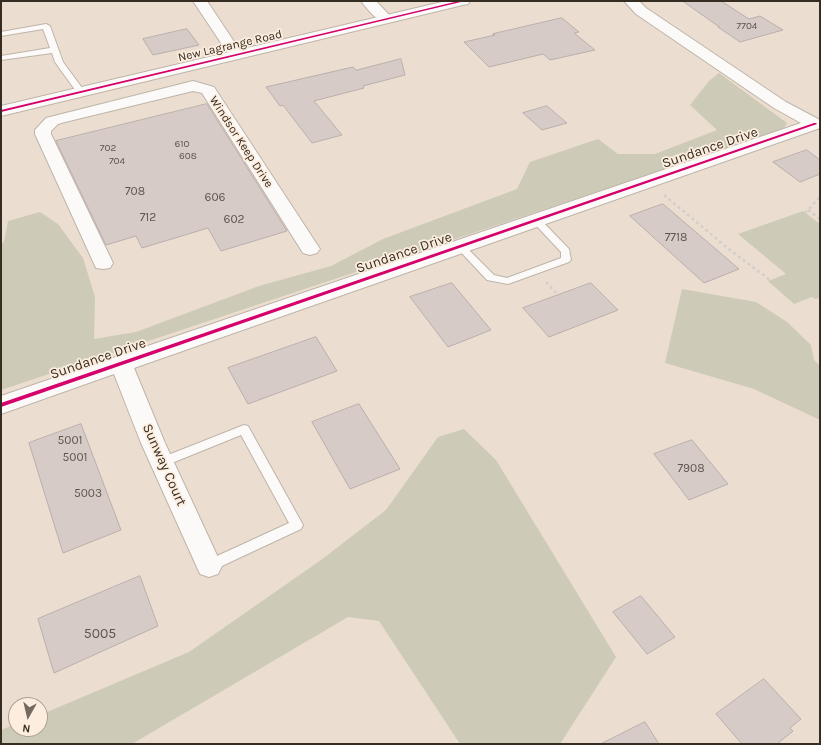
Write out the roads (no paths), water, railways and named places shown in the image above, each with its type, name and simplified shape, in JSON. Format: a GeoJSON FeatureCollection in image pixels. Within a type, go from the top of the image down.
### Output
{"type":"FeatureCollection","features":[{"type":"Feature","properties":{"kind":"street"},"geometry":{"type":"LineString","coordinates":[[200,1],[236,55]]}},
{"type":"Feature","properties":{"kind":"street"},"geometry":{"type":"LineString","coordinates":[[368,1],[386,19]]}},
{"type":"Feature","properties":{"kind":"street","name":"New Lagrange Road"},"geometry":{"type":"LineString","coordinates":[[1,110],[463,1]]}},
{"type":"Feature","properties":{"kind":"street","name":"Sundance Drive"},"geometry":{"type":"LineString","coordinates":[[1,405],[815,124],[780,105],[641,11],[631,1]]}},
{"type":"Feature","properties":{"kind":"street","name":"Windsor Keep Drive"},"geometry":{"type":"LineString","coordinates":[[103,263],[43,134],[46,126],[52,121],[97,108],[184,87],[197,87],[208,90],[310,249]]}},
{"type":"Feature","properties":{"kind":"street"},"geometry":{"type":"LineString","coordinates":[[84,91],[97,108]]}},
{"type":"Feature","properties":{"kind":"street","name":"Sunway Court"},"geometry":{"type":"LineString","coordinates":[[121,363],[162,462],[209,566]]}},
{"type":"Feature","properties":{"kind":"lane"},"geometry":{"type":"LineString","coordinates":[[1,34],[46,26],[59,62],[84,91]]}},
{"type":"Feature","properties":{"kind":"lane"},"geometry":{"type":"LineString","coordinates":[[1,58],[55,50]]}},
{"type":"Feature","properties":{"kind":"lane"},"geometry":{"type":"LineString","coordinates":[[460,246],[491,278],[508,281],[566,260],[566,251],[536,220]]}},
{"type":"Feature","properties":{"kind":"lane"},"geometry":{"type":"LineString","coordinates":[[162,462],[244,429],[297,526],[209,566]]}}]}
